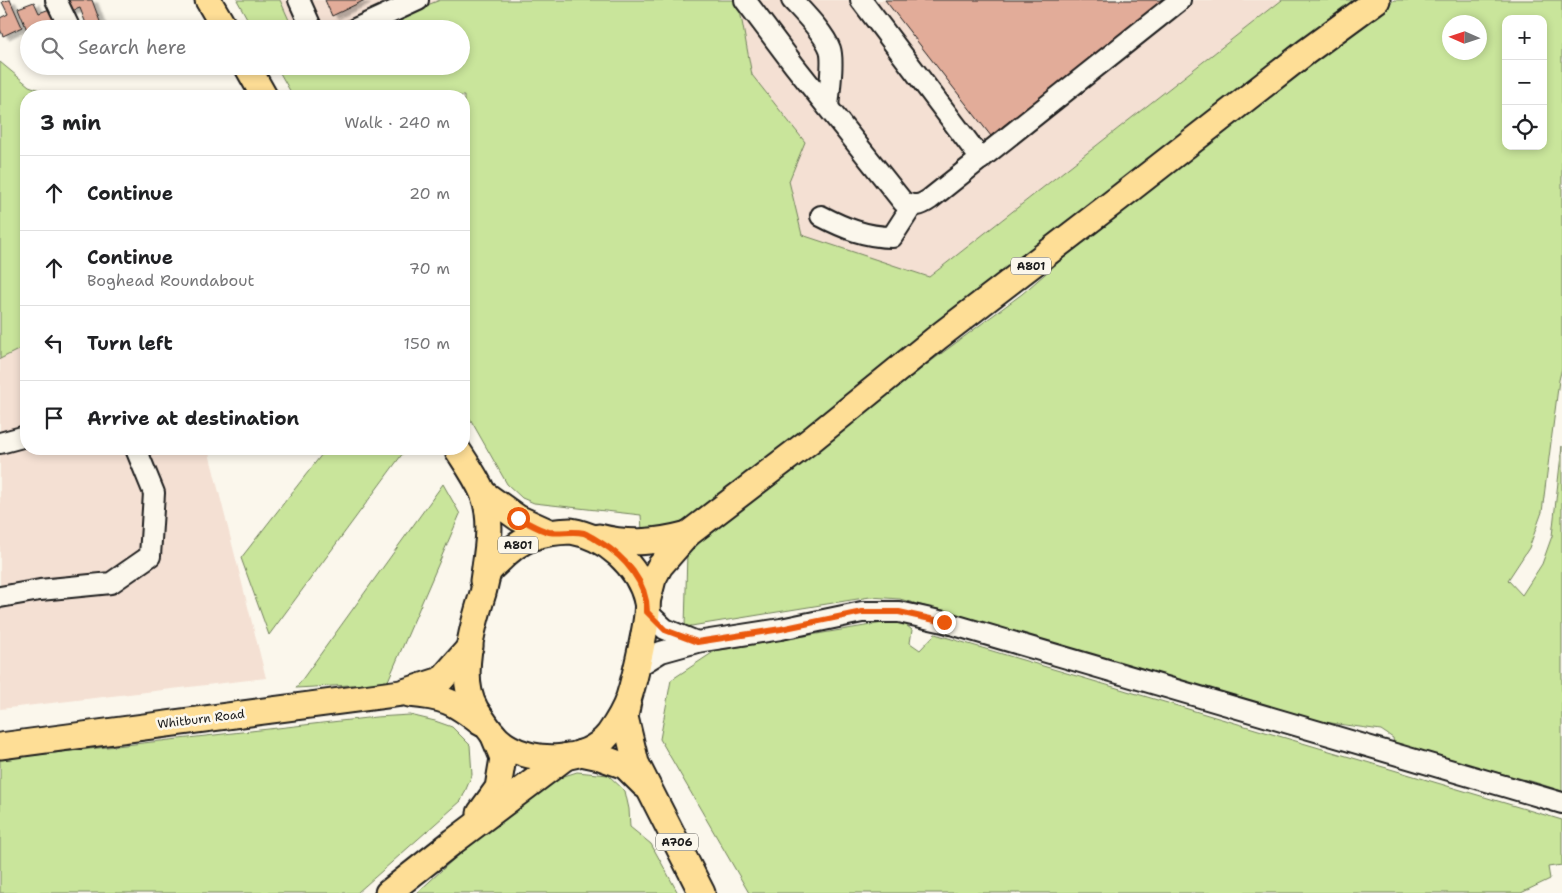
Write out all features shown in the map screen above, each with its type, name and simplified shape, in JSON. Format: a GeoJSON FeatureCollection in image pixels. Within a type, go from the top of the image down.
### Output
{"type":"FeatureCollection","features":[{"type":"Feature","properties":{"kind":"main road"},"geometry":{"type":"LineString","coordinates":[[208,0],[220,20]]}},
{"type":"Feature","properties":{"kind":"main road","name":"A801"},"geometry":{"type":"LineString","coordinates":[[388,893],[454,840],[574,755],[596,746],[608,734],[628,699],[653,579],[660,566],[688,534],[811,440],[938,337],[1306,52],[1377,0]]}},
{"type":"Feature","properties":{"kind":"main road"},"geometry":{"type":"LineString","coordinates":[[252,75],[261,90]]}},
{"type":"Feature","properties":{"kind":"main road"},"geometry":{"type":"LineString","coordinates":[[461,455],[483,493],[488,516],[489,540],[480,603]]}},
{"type":"Feature","properties":{"kind":"main road"},"geometry":{"type":"LineString","coordinates":[[483,493],[518,518],[549,532]]}},
{"type":"Feature","properties":{"kind":"main road","name":"A801"},"geometry":{"type":"LineString","coordinates":[[454,840],[482,810],[498,788],[503,758],[491,732],[471,701],[467,672],[470,647],[489,571],[509,551],[533,536],[549,532],[570,531],[617,542],[655,542],[688,534]]}},
{"type":"Feature","properties":{"kind":"main road","name":"A801"},"geometry":{"type":"LineString","coordinates":[[585,534],[622,557],[640,582],[647,607]]}},
{"type":"Feature","properties":{"kind":"main road","name":"Whitburn Road"},"geometry":{"type":"LineString","coordinates":[[0,746],[401,693],[441,680],[470,647]]}},
{"type":"Feature","properties":{"kind":"main road","name":"A706"},"geometry":{"type":"LineString","coordinates":[[634,676],[625,717],[636,763],[702,893]]}},
{"type":"Feature","properties":{"kind":"main road","name":"Whitburn Road"},"geometry":{"type":"LineString","coordinates":[[401,693],[446,700],[463,709],[491,732]]}},
{"type":"Feature","properties":{"kind":"main road","name":"A801"},"geometry":{"type":"LineString","coordinates":[[491,732],[505,745],[522,753],[540,757],[574,755]]}},
{"type":"Feature","properties":{"kind":"main road","name":"A706"},"geometry":{"type":"LineString","coordinates":[[574,755],[600,757],[625,766],[652,792]]}},
{"type":"Feature","properties":{"kind":"street"},"geometry":{"type":"LineString","coordinates":[[56,0],[66,20]]}},
{"type":"Feature","properties":{"kind":"street"},"geometry":{"type":"LineString","coordinates":[[298,0],[308,20]]}},
{"type":"Feature","properties":{"kind":"street"},"geometry":{"type":"LineString","coordinates":[[375,20],[418,0]]}},
{"type":"Feature","properties":{"kind":"street"},"geometry":{"type":"LineString","coordinates":[[746,0],[794,65],[903,202],[912,206],[921,205],[930,199],[1180,0]]}},
{"type":"Feature","properties":{"kind":"street"},"geometry":{"type":"LineString","coordinates":[[792,0],[814,24],[830,50],[831,73],[828,107]]}},
{"type":"Feature","properties":{"kind":"street"},"geometry":{"type":"LineString","coordinates":[[861,0],[981,159]]}},
{"type":"Feature","properties":{"kind":"street"},"geometry":{"type":"LineString","coordinates":[[821,216],[858,233],[878,237],[892,237],[912,206]]}},
{"type":"Feature","properties":{"kind":"street"},"geometry":{"type":"LineString","coordinates":[[0,443],[20,438]]}},
{"type":"Feature","properties":{"kind":"street"},"geometry":{"type":"LineString","coordinates":[[0,597],[40,590],[111,583],[150,556],[154,493],[138,455]]}},
{"type":"Feature","properties":{"kind":"street"},"geometry":{"type":"LineString","coordinates":[[647,607],[665,630],[697,642]]}},
{"type":"Feature","properties":{"kind":"street"},"geometry":{"type":"LineString","coordinates":[[634,676],[661,652],[697,642],[781,629],[862,612],[899,612],[944,622],[1562,803]]}},
{"type":"Feature","properties":{"kind":"shaded area"},"geometry":{"type":"Polygon","coordinates":[[[280,0],[440,0],[390,20],[289,20],[280,0]]]}},
{"type":"Feature","properties":{"kind":"shaded area"},"geometry":{"type":"Polygon","coordinates":[[[738,0],[1282,0],[929,277],[802,236],[789,181],[805,142],[752,75],[738,0]]]}},
{"type":"Feature","properties":{"kind":"shaded area"},"geometry":{"type":"Polygon","coordinates":[[[20,349],[20,455],[210,455],[266,678],[0,709],[0,359],[20,349]]]}},
{"type":"Feature","properties":{"kind":"green space"},"geometry":{"type":"Polygon","coordinates":[[[237,0],[280,0],[289,20],[248,20],[237,0]]]}},
{"type":"Feature","properties":{"kind":"green space"},"geometry":{"type":"Polygon","coordinates":[[[440,0],[738,0],[752,75],[805,142],[789,181],[802,235],[929,277],[1282,0],[1357,0],[1129,177],[955,308],[759,465],[688,518],[673,525],[652,530],[642,530],[641,515],[534,503],[522,498],[507,484],[470,419],[470,90],[290,90],[281,75],[470,75],[470,20],[390,20],[440,0]]]}},
{"type":"Feature","properties":{"kind":"green space"},"geometry":{"type":"Polygon","coordinates":[[[1394,0],[1562,0],[1562,368],[1542,512],[1529,548],[1508,580],[1522,595],[1542,564],[1552,536],[1562,446],[1562,791],[1394,745],[1393,738],[1381,730],[1324,722],[900,599],[870,597],[685,627],[687,552],[934,359],[1022,294],[1060,261],[1394,0]]]}},
{"type":"Feature","properties":{"kind":"green space"},"geometry":{"type":"Polygon","coordinates":[[[0,62],[29,86],[40,90],[20,90],[20,349],[0,359],[0,62]]]}},
{"type":"Feature","properties":{"kind":"green space"},"geometry":{"type":"Polygon","coordinates":[[[321,455],[402,455],[269,635],[241,558],[321,455]]]}},
{"type":"Feature","properties":{"kind":"green space"},"geometry":{"type":"Polygon","coordinates":[[[443,484],[460,514],[387,683],[296,688],[443,484]]]}},
{"type":"Feature","properties":{"kind":"green space"},"geometry":{"type":"Polygon","coordinates":[[[895,621],[905,624],[912,630],[910,643],[920,650],[935,634],[1562,820],[1562,865],[1548,867],[1550,879],[1521,893],[749,893],[660,739],[671,680],[715,651],[895,621]]]}},
{"type":"Feature","properties":{"kind":"green space"},"geometry":{"type":"Polygon","coordinates":[[[410,715],[452,727],[470,745],[472,775],[461,801],[357,893],[0,893],[0,759],[376,717],[410,715]]]}},
{"type":"Feature","properties":{"kind":"green space"},"geometry":{"type":"Polygon","coordinates":[[[577,772],[608,775],[625,791],[630,827],[651,844],[678,893],[417,893],[456,857],[558,778],[577,772]]]}},
{"type":"Feature","properties":{"kind":"building"},"geometry":{"type":"Polygon","coordinates":[[[10,0],[20,22],[20,28],[3,36],[0,29],[0,18],[8,14],[2,2],[10,0]]]}},
{"type":"Feature","properties":{"kind":"building"},"geometry":{"type":"Polygon","coordinates":[[[61,0],[92,0],[99,20],[85,20],[80,8],[66,13],[61,0]]]}},
{"type":"Feature","properties":{"kind":"building"},"geometry":{"type":"Polygon","coordinates":[[[325,0],[365,0],[332,16],[325,0]]]}},
{"type":"Feature","properties":{"kind":"building"},"geometry":{"type":"Polygon","coordinates":[[[885,0],[1163,0],[991,136],[885,0]]]}},
{"type":"Feature","properties":{"kind":"building"},"geometry":{"type":"Polygon","coordinates":[[[34,2],[39,13],[55,7],[61,20],[23,20],[18,8],[34,2]]]}},
{"type":"Feature","properties":{"kind":"route"},"geometry":{"type":"LineString","coordinates":[[518,518],[549,532],[570,531],[585,534],[607,546],[622,557],[640,582],[647,602],[647,612],[665,630],[697,642],[781,629],[862,612],[899,612],[944,622]]}}]}
